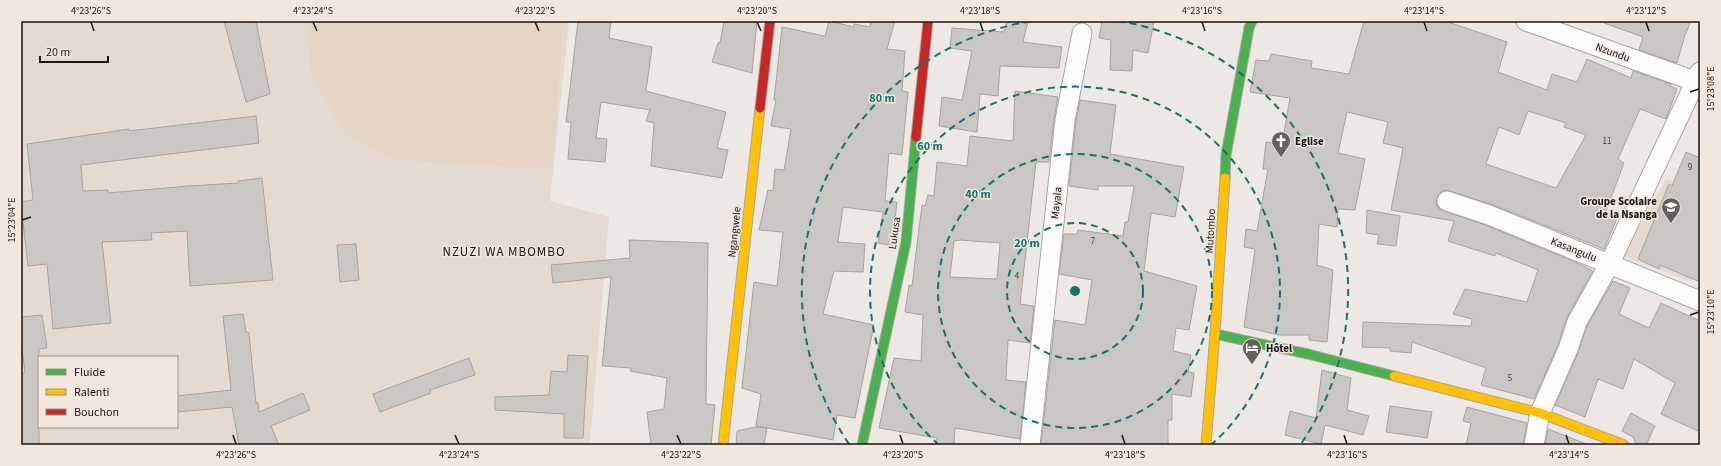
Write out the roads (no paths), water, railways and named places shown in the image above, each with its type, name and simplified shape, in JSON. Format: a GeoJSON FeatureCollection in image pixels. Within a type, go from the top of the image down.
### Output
{"type":"FeatureCollection","features":[{"type":"Feature","properties":{"kind":"street","name":"Ngangwele"},"geometry":{"type":"LineString","coordinates":[[723,445],[770,21]]}},
{"type":"Feature","properties":{"kind":"street","name":"Lukusa"},"geometry":{"type":"LineString","coordinates":[[862,445],[906,242],[928,21]]}},
{"type":"Feature","properties":{"kind":"street","name":"Mutombo"},"geometry":{"type":"LineString","coordinates":[[1206,445],[1216,334],[1226,155],[1249,28],[1252,21]]}},
{"type":"Feature","properties":{"kind":"street","name":"Nzundu"},"geometry":{"type":"LineString","coordinates":[[1526,21],[1698,79]]}},
{"type":"Feature","properties":{"kind":"street","name":"Mayala"},"geometry":{"type":"LineString","coordinates":[[1030,445],[1065,120],[1082,33]]}},
{"type":"Feature","properties":{"kind":"street"},"geometry":{"type":"LineString","coordinates":[[1534,445],[1540,413],[1568,349],[1577,322],[1610,263],[1698,79]]}},
{"type":"Feature","properties":{"kind":"street","name":"Kasangulu"},"geometry":{"type":"LineString","coordinates":[[1447,201],[1489,215],[1610,263],[1700,301]]}},
{"type":"Feature","properties":{"kind":"street"},"geometry":{"type":"LineString","coordinates":[[1216,334],[1308,354],[1540,413],[1624,445]]}},
{"type":"Feature","properties":{"kind":"place","name":"Eglise"},"geometry":{"type":"Point","coordinates":[1281,158]}},
{"type":"Feature","properties":{"kind":"place","name":"Groupe Scolaire de la Nsanga"},"geometry":{"type":"Point","coordinates":[1671,224]}},
{"type":"Feature","properties":{"kind":"place","name":"Hôtel"},"geometry":{"type":"Point","coordinates":[1252,365]}},
{"type":"Feature","properties":{"kind":"district","name":"NZUZI WA MBOMBO"},"geometry":{"type":"Point","coordinates":[504,251]}}]}
